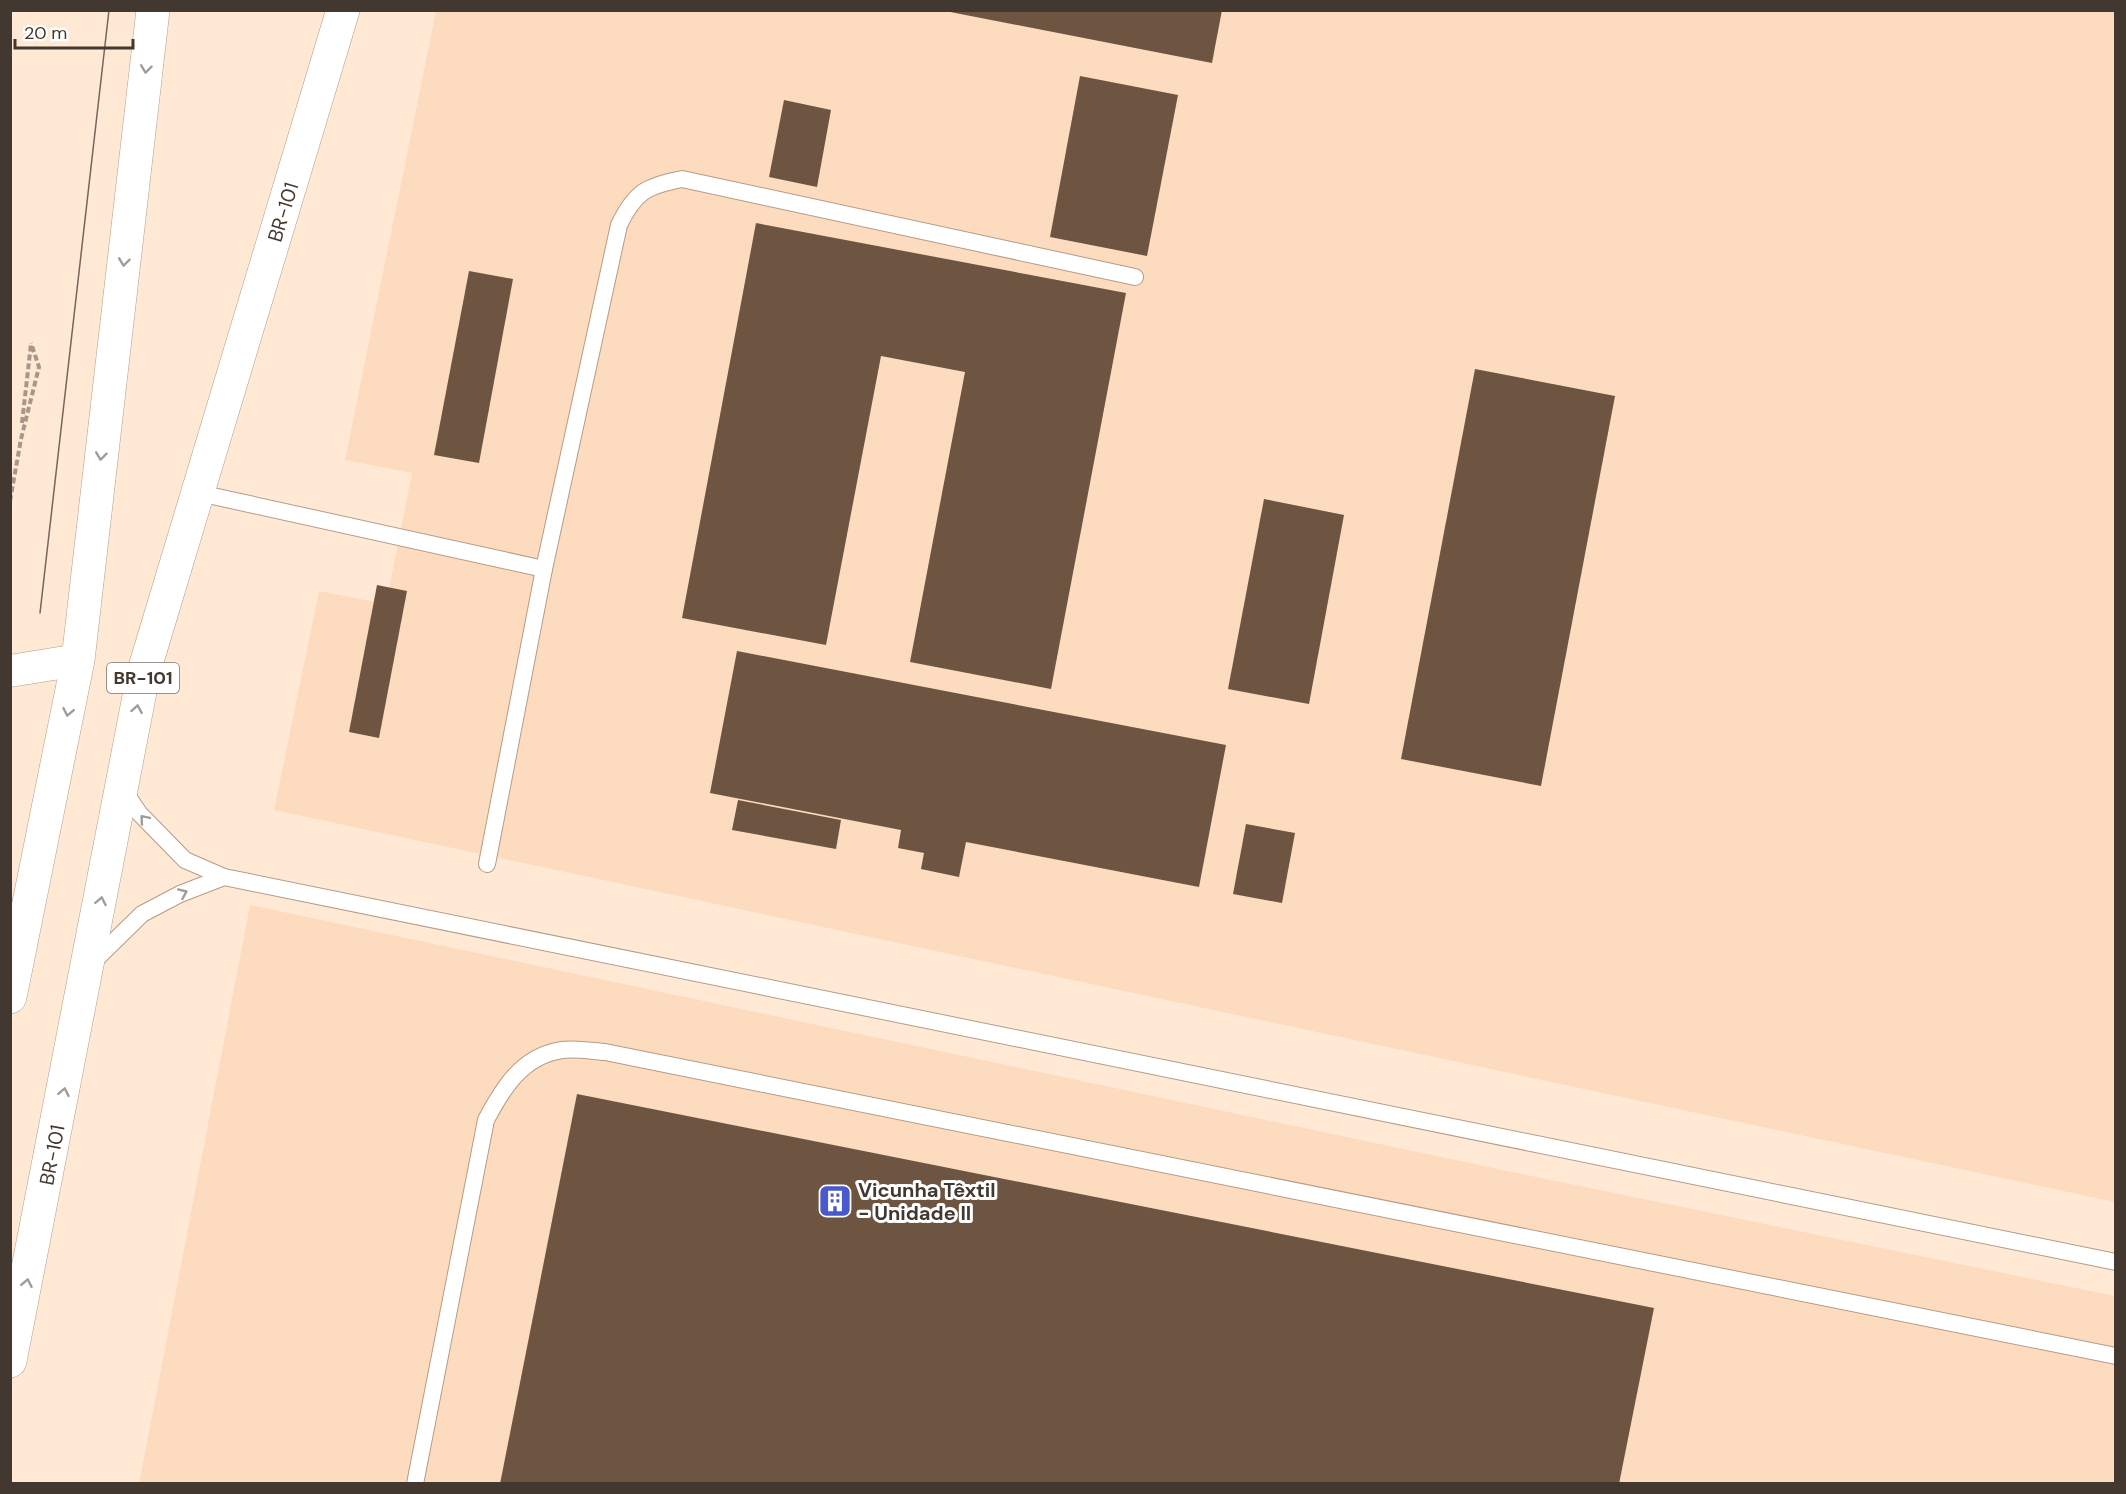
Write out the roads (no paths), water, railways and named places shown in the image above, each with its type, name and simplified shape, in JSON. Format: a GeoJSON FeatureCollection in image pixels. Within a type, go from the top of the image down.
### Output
{"type":"FeatureCollection","features":[{"type":"Feature","properties":{"kind":"main road"},"geometry":{"type":"LineString","coordinates":[[10,997],[78,660],[153,10]]}},
{"type":"Feature","properties":{"kind":"main road","name":"BR-101"},"geometry":{"type":"LineString","coordinates":[[10,1361],[89,967],[144,671],[343,10]]}},
{"type":"Feature","properties":{"kind":"street"},"geometry":{"type":"LineString","coordinates":[[10,671],[78,660]]}},
{"type":"Feature","properties":{"kind":"lane"},"geometry":{"type":"LineString","coordinates":[[487,864],[544,569],[620,225],[630,202],[651,185],[682,179],[1135,277]]}},
{"type":"Feature","properties":{"kind":"lane"},"geometry":{"type":"LineString","coordinates":[[199,493],[544,569]]}},
{"type":"Feature","properties":{"kind":"lane"},"geometry":{"type":"LineString","coordinates":[[123,788],[139,813],[185,860],[224,877],[2115,1262]]}},
{"type":"Feature","properties":{"kind":"lane"},"geometry":{"type":"LineString","coordinates":[[89,967],[142,914],[180,894],[224,877]]}},
{"type":"Feature","properties":{"kind":"lane"},"geometry":{"type":"LineString","coordinates":[[415,1484],[486,1120],[505,1085],[529,1061],[562,1049],[617,1054],[2115,1356]]}},
{"type":"Feature","properties":{"kind":"tram line"},"geometry":{"type":"LineString","coordinates":[[40,613],[109,10]]}},
{"type":"Feature","properties":{"kind":"place","name":"Vicunha Têxtil - Unidade II"},"geometry":{"type":"Point","coordinates":[835,1201]}}]}
